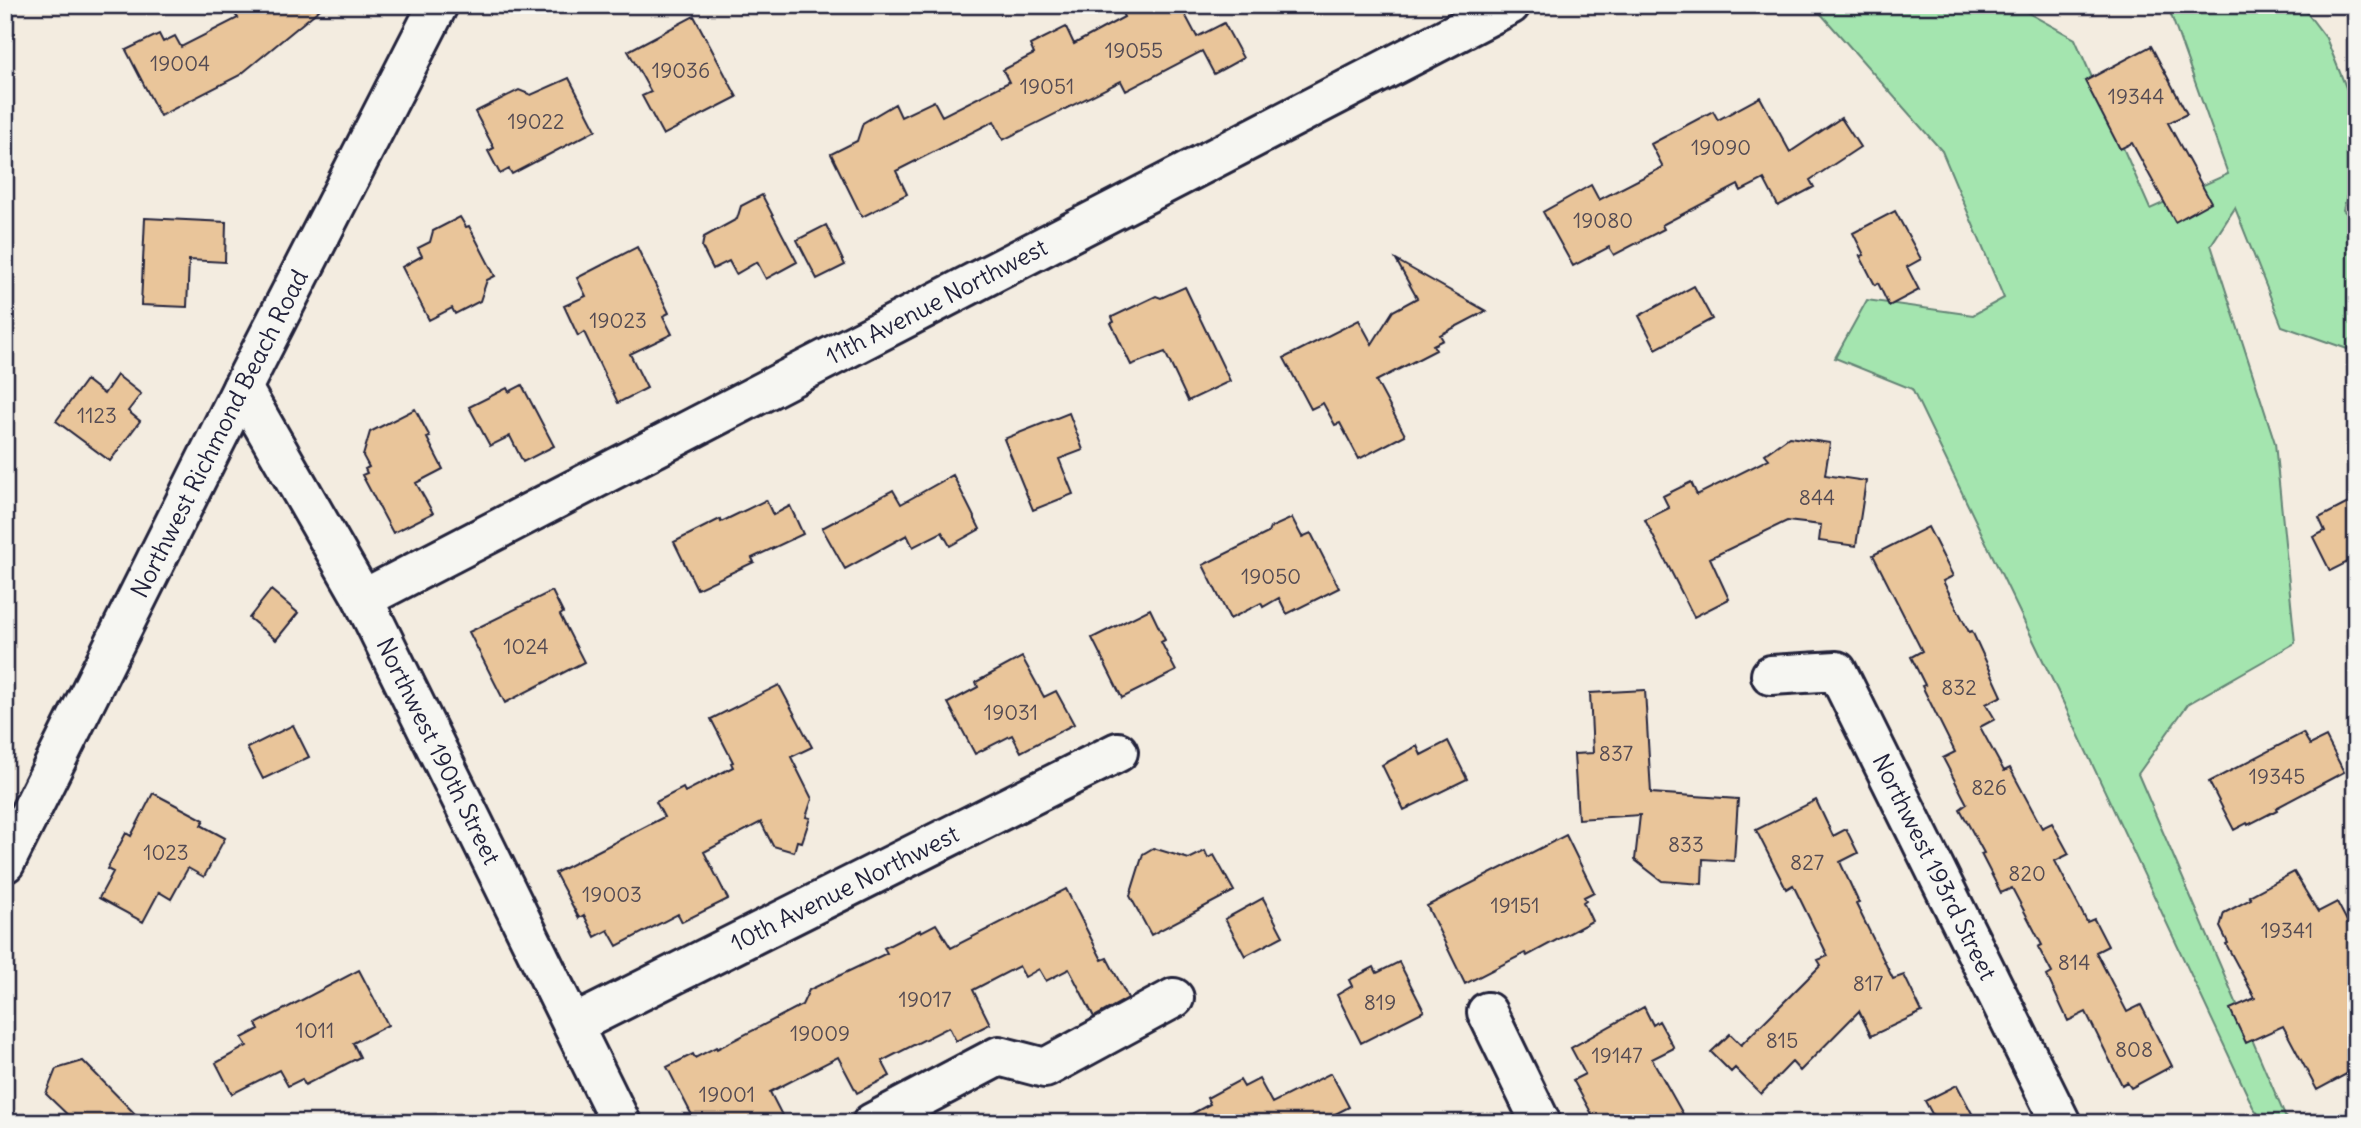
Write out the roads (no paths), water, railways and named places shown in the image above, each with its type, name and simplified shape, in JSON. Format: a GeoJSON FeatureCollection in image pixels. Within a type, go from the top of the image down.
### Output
{"type":"FeatureCollection","features":[{"type":"Feature","properties":{"kind":"street","name":"Northwest Richmond Beach Road"},"geometry":{"type":"LineString","coordinates":[[5,863],[242,388],[438,5]]}},
{"type":"Feature","properties":{"kind":"street","name":"11th Avenue Northwest"},"geometry":{"type":"LineString","coordinates":[[362,598],[1510,5]]}},
{"type":"Feature","properties":{"kind":"street","name":"Northwest 190th Street"},"geometry":{"type":"LineString","coordinates":[[242,388],[362,598],[621,1123]]}},
{"type":"Feature","properties":{"kind":"street","name":"Northwest 193rd Street"},"geometry":{"type":"LineString","coordinates":[[1771,675],[1837,671],[2060,1123]]}},
{"type":"Feature","properties":{"kind":"street","name":"10th Avenue Northwest"},"geometry":{"type":"LineString","coordinates":[[573,1025],[1118,752]]}},
{"type":"Feature","properties":{"kind":"street"},"geometry":{"type":"LineString","coordinates":[[872,1123],[999,1056],[1045,1068],[1174,998]]}},
{"type":"Feature","properties":{"kind":"street"},"geometry":{"type":"LineString","coordinates":[[1487,1012],[1541,1123]]}}]}
